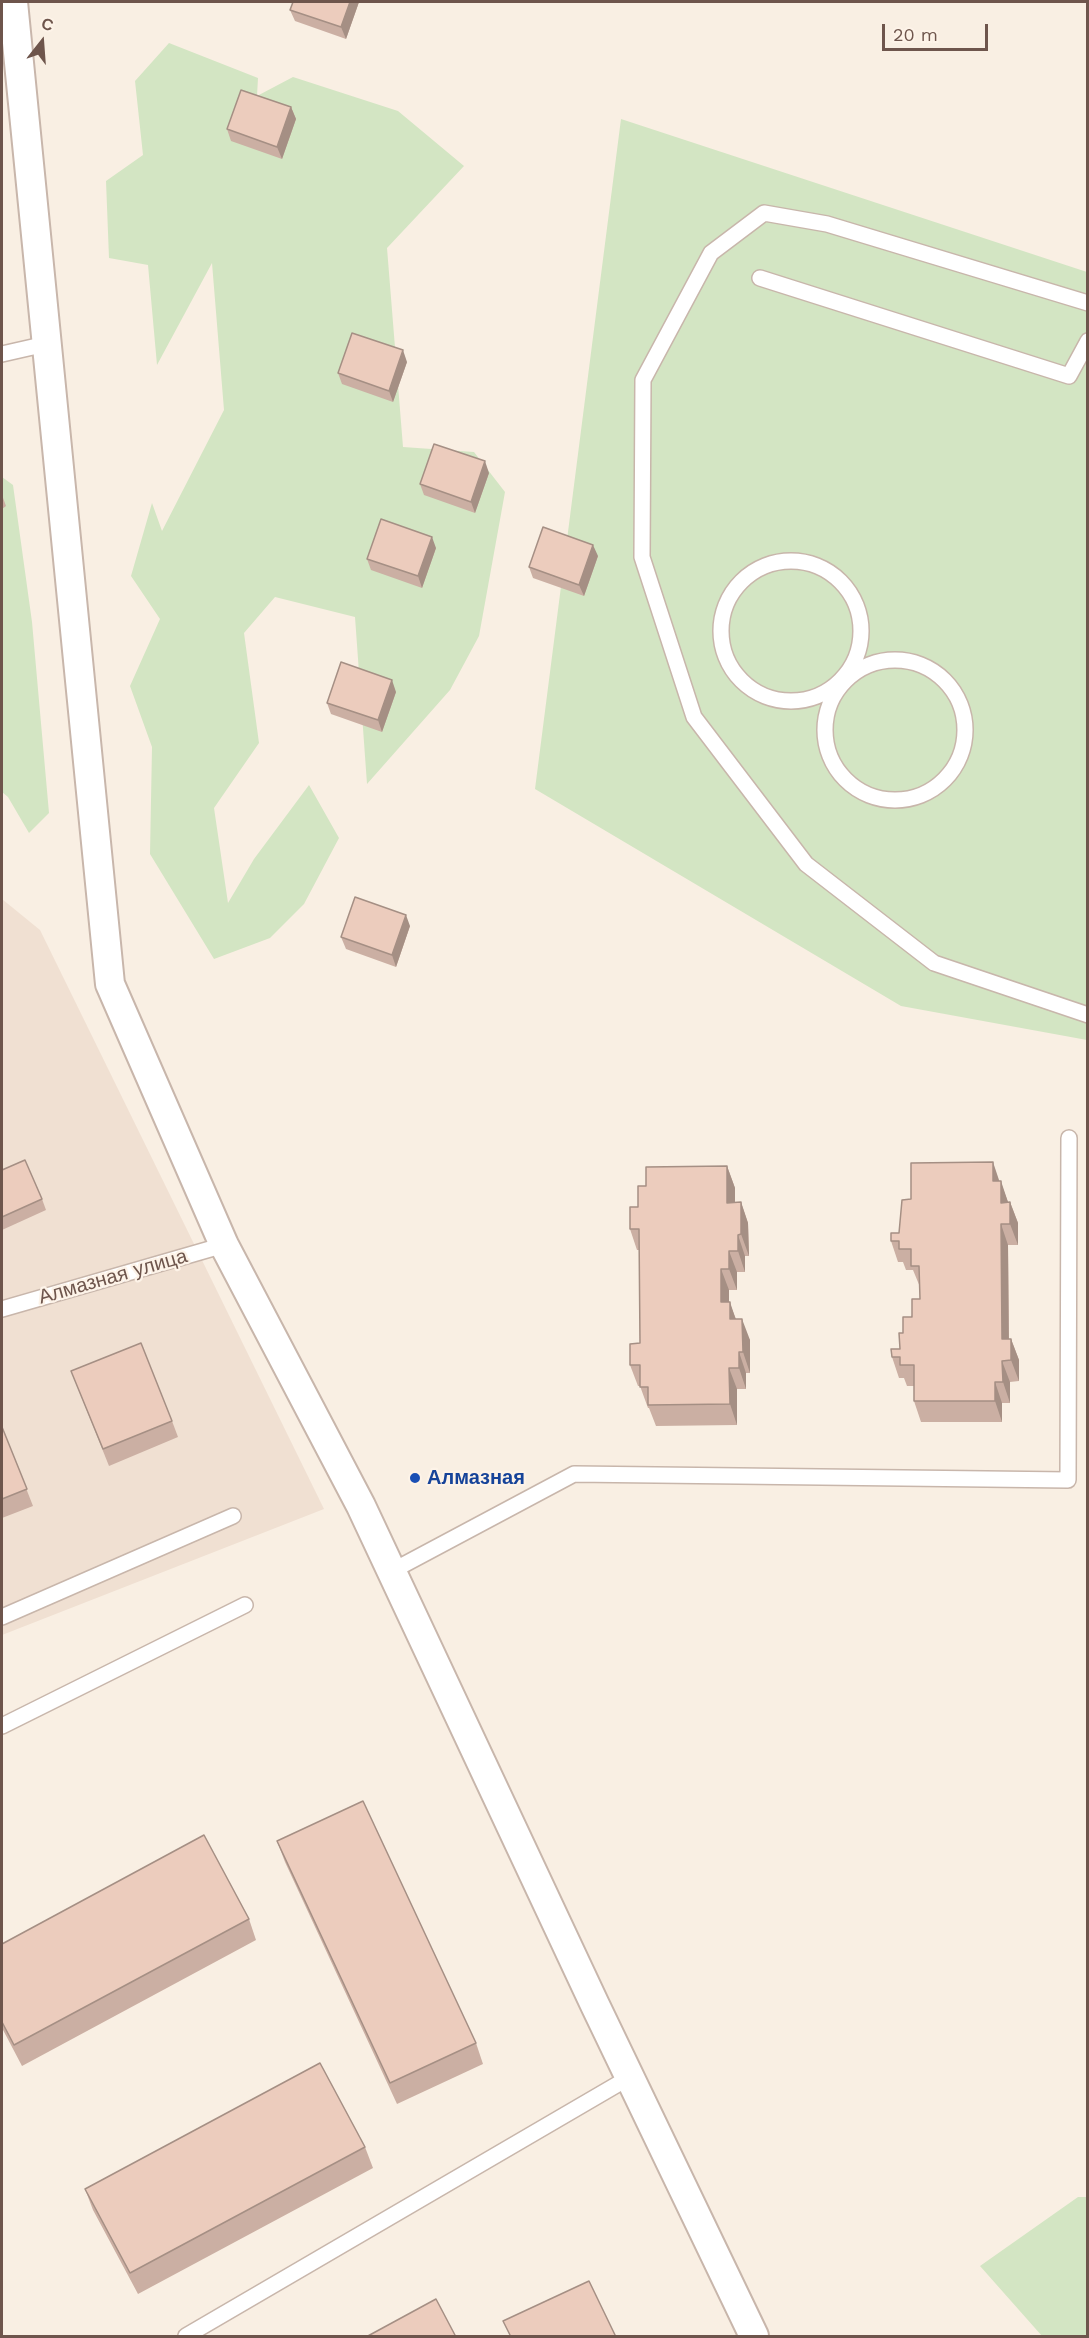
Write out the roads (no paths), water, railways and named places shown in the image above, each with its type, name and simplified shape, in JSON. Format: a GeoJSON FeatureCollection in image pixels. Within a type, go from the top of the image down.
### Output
{"type":"FeatureCollection","features":[{"type":"Feature","properties":{"kind":"street"},"geometry":{"type":"LineString","coordinates":[[13,2],[110,984],[224,1245],[362,1506],[754,2337]]}},
{"type":"Feature","properties":{"kind":"lane"},"geometry":{"type":"LineString","coordinates":[[1088,303],[827,224],[764,213],[711,253],[643,380],[642,557],[694,717],[806,864],[934,963],[1088,1015]]}},
{"type":"Feature","properties":{"kind":"lane"},"geometry":{"type":"LineString","coordinates":[[760,278],[1069,376],[1088,341]]}},
{"type":"Feature","properties":{"kind":"lane"},"geometry":{"type":"LineString","coordinates":[[2,354],[46,344]]}},
{"type":"Feature","properties":{"kind":"lane"},"geometry":{"type":"LineString","coordinates":[[842,682],[819,696],[793,701],[767,698],[745,685],[728,665],[720,638],[723,609],[737,584],[760,567],[788,560],[816,565],[839,579],[856,603],[862,630],[856,658],[842,682],[828,708],[824,737],[833,764],[849,784],[872,797],[897,801],[923,795],[945,781],[961,758],[966,730],[960,702],[944,679],[920,664],[892,660],[865,666],[842,682]]}},
{"type":"Feature","properties":{"kind":"lane"},"geometry":{"type":"LineString","coordinates":[[392,1571],[574,1474],[1068,1480],[1069,1138]]}},
{"type":"Feature","properties":{"kind":"lane","name":"Алмазная улица"},"geometry":{"type":"LineString","coordinates":[[2,1309],[224,1245]]}},
{"type":"Feature","properties":{"kind":"lane"},"geometry":{"type":"LineString","coordinates":[[2,1617],[233,1516]]}},
{"type":"Feature","properties":{"kind":"lane"},"geometry":{"type":"LineString","coordinates":[[2,1726],[245,1605]]}},
{"type":"Feature","properties":{"kind":"lane"},"geometry":{"type":"LineString","coordinates":[[186,2337],[630,2077]]}},
{"type":"Feature","properties":{"kind":"place","name":"Алмазная"},"geometry":{"type":"Point","coordinates":[415,1478]}}]}
